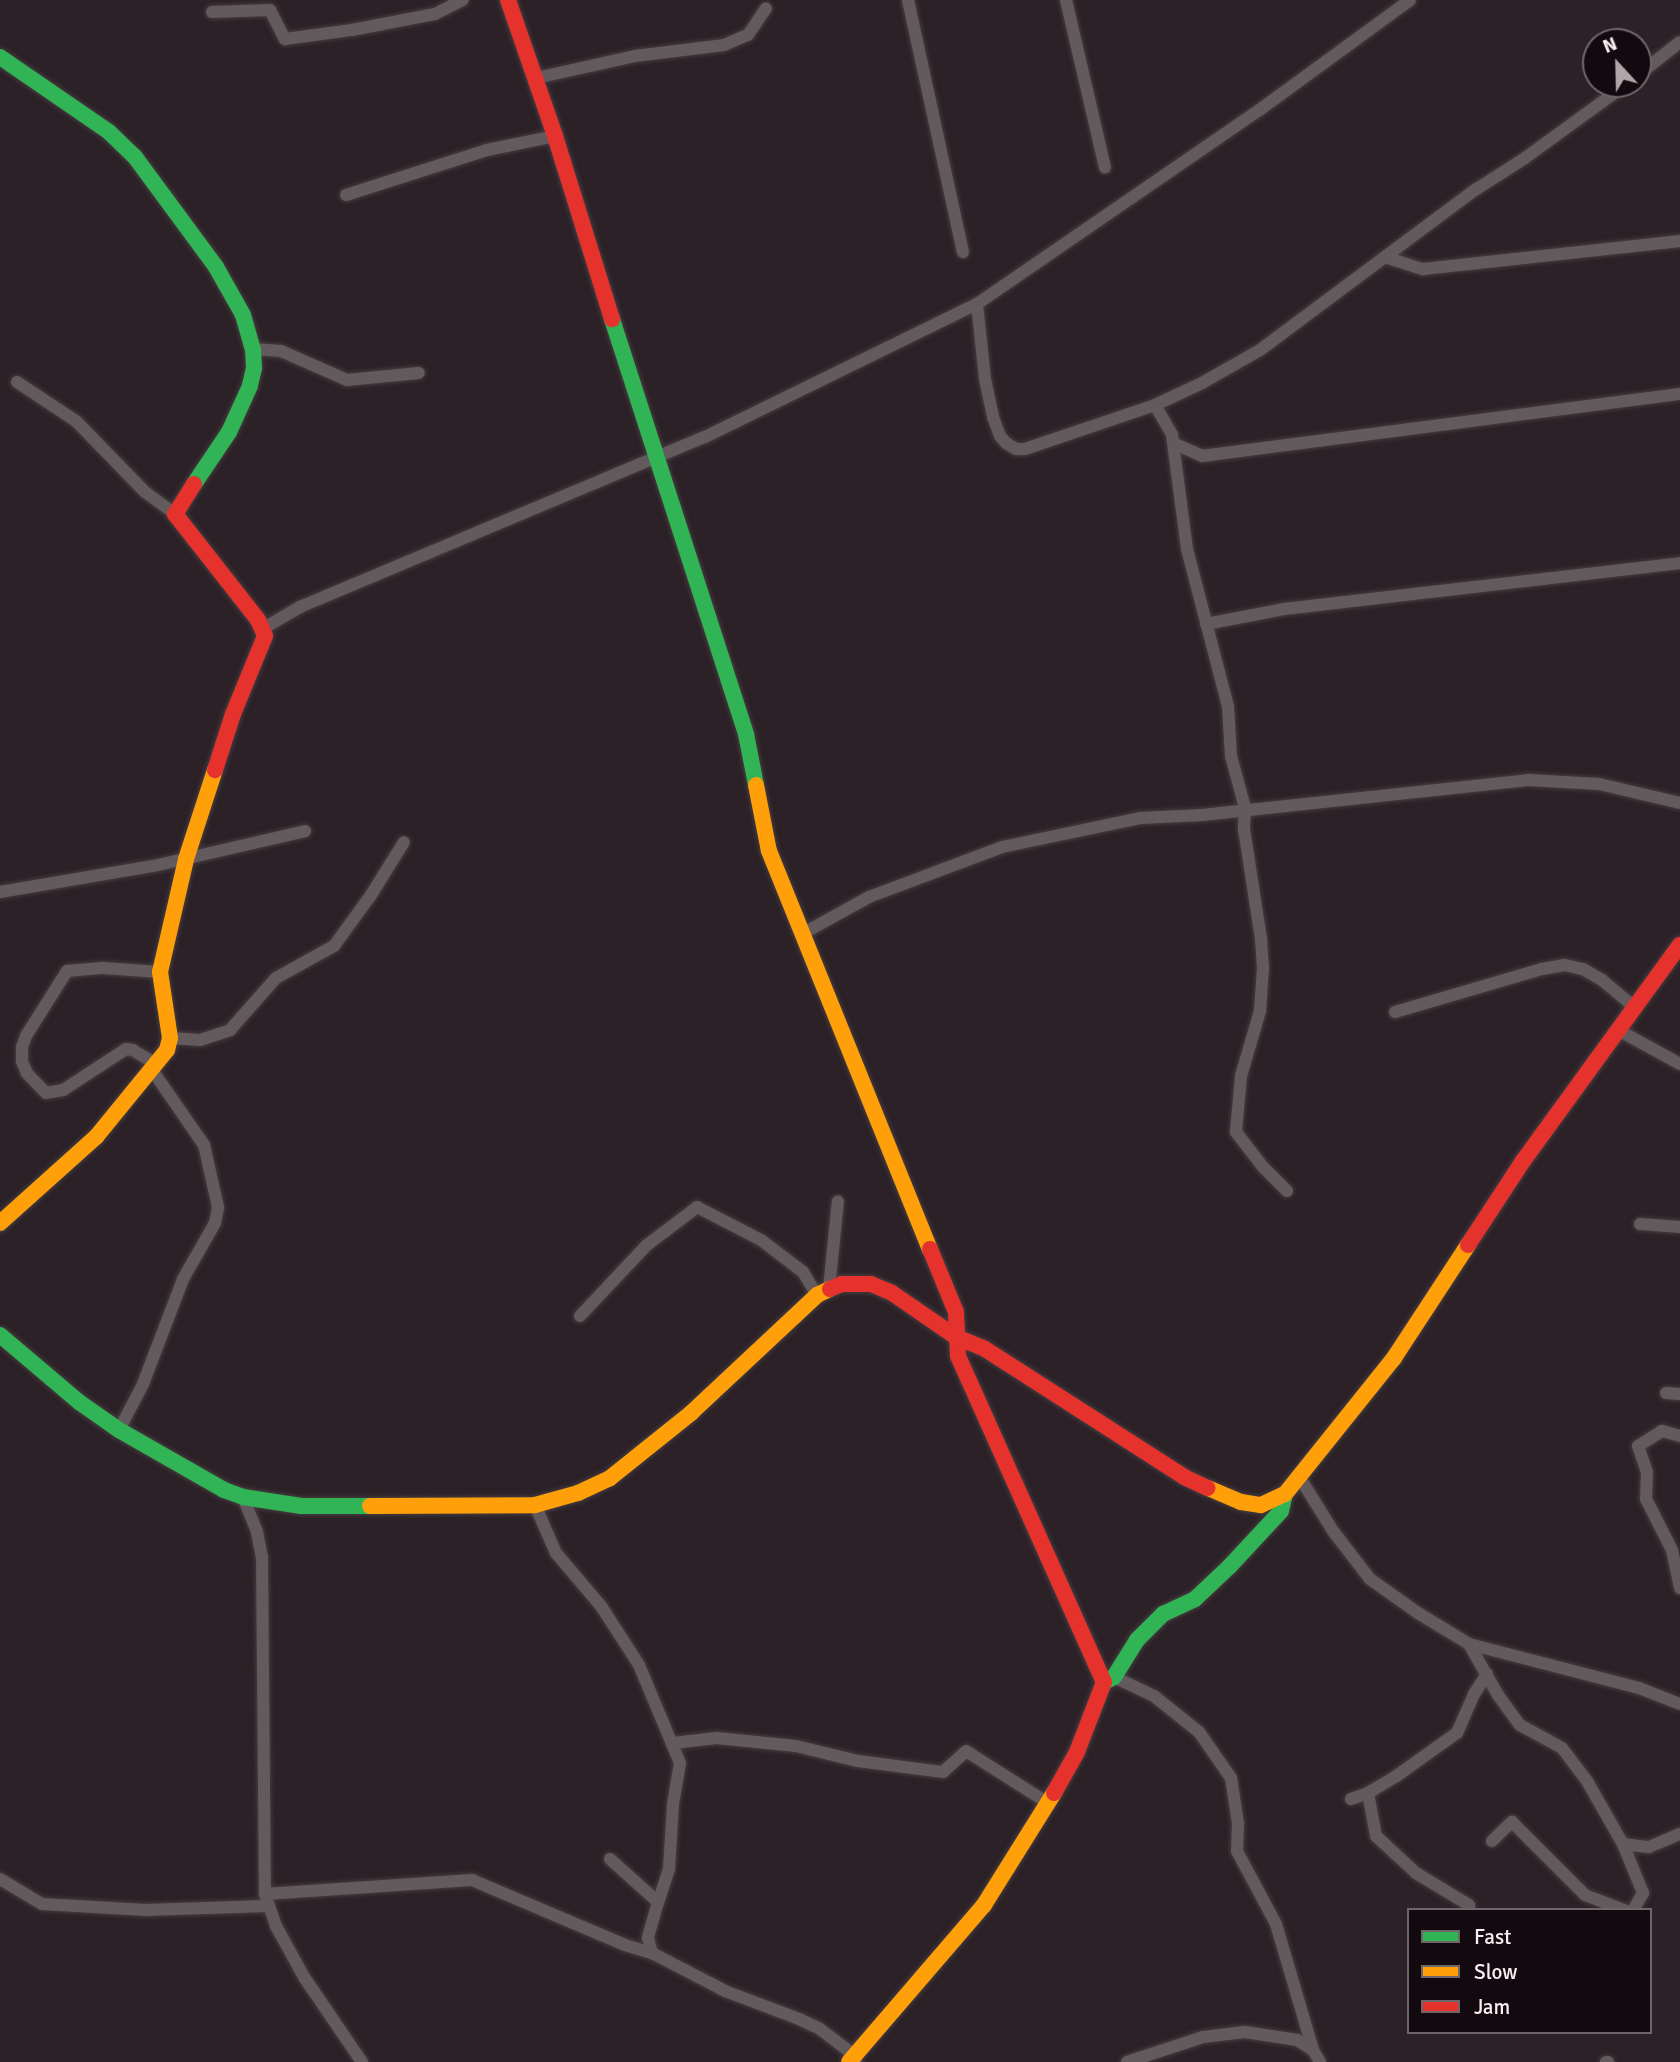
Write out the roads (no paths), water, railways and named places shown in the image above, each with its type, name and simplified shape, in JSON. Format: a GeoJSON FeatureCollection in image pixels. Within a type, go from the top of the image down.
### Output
{"type":"FeatureCollection","features":[{"type":"Feature","properties":{"kind":"street"},"geometry":{"type":"LineString","coordinates":[[212,12],[271,10],[285,39],[294,39],[435,14],[463,0]]}},
{"type":"Feature","properties":{"kind":"street"},"geometry":{"type":"LineString","coordinates":[[508,0],[555,136],[655,459],[746,734],[769,851],[956,1312],[958,1356],[1109,1679],[1154,1696],[1199,1732],[1231,1778],[1238,1823],[1237,1851],[1276,1924],[1313,2050],[1320,2062]]}},
{"type":"Feature","properties":{"kind":"street"},"geometry":{"type":"LineString","coordinates":[[908,0],[963,251]]}},
{"type":"Feature","properties":{"kind":"street"},"geometry":{"type":"LineString","coordinates":[[1066,0],[1105,168]]}},
{"type":"Feature","properties":{"kind":"street"},"geometry":{"type":"LineString","coordinates":[[264,628],[300,607],[655,459],[977,304],[1262,108],[1410,0]]}},
{"type":"Feature","properties":{"kind":"street"},"geometry":{"type":"LineString","coordinates":[[536,78],[635,56],[724,45],[748,35],[766,8]]}},
{"type":"Feature","properties":{"kind":"street"},"geometry":{"type":"LineString","coordinates":[[1652,64],[1680,42]]}},
{"type":"Feature","properties":{"kind":"street"},"geometry":{"type":"LineString","coordinates":[[0,57],[109,132],[135,157],[216,267],[243,315],[253,349],[254,369],[250,386],[229,432],[176,514]]}},
{"type":"Feature","properties":{"kind":"street"},"geometry":{"type":"LineString","coordinates":[[977,304],[985,379],[993,417],[1000,436],[1016,449],[1025,449],[1155,405],[1202,383],[1260,350],[1475,190],[1525,158],[1608,98]]}},
{"type":"Feature","properties":{"kind":"street"},"geometry":{"type":"LineString","coordinates":[[346,195],[487,150],[555,136]]}},
{"type":"Feature","properties":{"kind":"street"},"geometry":{"type":"LineString","coordinates":[[1385,257],[1423,269],[1680,241]]}},
{"type":"Feature","properties":{"kind":"street"},"geometry":{"type":"LineString","coordinates":[[253,349],[281,351],[347,380],[419,373]]}},
{"type":"Feature","properties":{"kind":"street"},"geometry":{"type":"LineString","coordinates":[[0,1223],[96,1138],[167,1050],[170,1038],[160,972],[186,859],[233,713],[262,647],[264,628],[176,514],[145,492],[76,421],[17,382]]}},
{"type":"Feature","properties":{"kind":"street"},"geometry":{"type":"LineString","coordinates":[[1173,443],[1202,456],[1680,394]]}},
{"type":"Feature","properties":{"kind":"street"},"geometry":{"type":"LineString","coordinates":[[1155,405],[1167,425],[1173,443],[1187,549],[1228,706],[1231,756],[1245,808],[1244,829],[1264,968],[1260,1011],[1238,1095],[1236,1132],[1263,1167],[1287,1191]]}},
{"type":"Feature","properties":{"kind":"street"},"geometry":{"type":"LineString","coordinates":[[1206,624],[1284,609],[1680,563]]}},
{"type":"Feature","properties":{"kind":"street"},"geometry":{"type":"LineString","coordinates":[[802,934],[869,898],[1002,847],[1141,818],[1202,815],[1245,808],[1528,780],[1600,784],[1680,803]]}},
{"type":"Feature","properties":{"kind":"street"},"geometry":{"type":"LineString","coordinates":[[0,892],[186,859],[305,831]]}},
{"type":"Feature","properties":{"kind":"street"},"geometry":{"type":"LineString","coordinates":[[170,1038],[200,1040],[230,1030],[276,978],[334,946],[372,895],[404,842]]}},
{"type":"Feature","properties":{"kind":"street"},"geometry":{"type":"LineString","coordinates":[[0,1335],[79,1402],[119,1430],[224,1490],[243,1497],[301,1506],[535,1505],[578,1493],[610,1478],[636,1459],[691,1413],[823,1292],[842,1284],[871,1284],[892,1293],[956,1336],[985,1349],[1184,1477],[1241,1502],[1261,1505],[1285,1494],[1300,1478],[1394,1358],[1434,1301],[1523,1161],[1633,1006],[1680,945]]}},
{"type":"Feature","properties":{"kind":"street"},"geometry":{"type":"LineString","coordinates":[[1395,1012],[1566,965],[1583,969],[1602,980],[1633,1006]]}},
{"type":"Feature","properties":{"kind":"street"},"geometry":{"type":"LineString","coordinates":[[119,1430],[143,1384],[183,1279],[215,1223],[218,1207],[204,1145],[154,1067],[132,1050],[126,1049],[63,1090],[46,1093],[27,1073],[22,1061],[22,1047],[66,971],[103,968],[160,972]]}},
{"type":"Feature","properties":{"kind":"street"},"geometry":{"type":"LineString","coordinates":[[1618,1030],[1680,1064]]}},
{"type":"Feature","properties":{"kind":"street"},"geometry":{"type":"LineString","coordinates":[[823,1292],[838,1201]]}},
{"type":"Feature","properties":{"kind":"street"},"geometry":{"type":"LineString","coordinates":[[580,1316],[647,1245],[697,1207],[761,1240],[803,1272],[823,1292]]}},
{"type":"Feature","properties":{"kind":"street"},"geometry":{"type":"LineString","coordinates":[[1640,1224],[1680,1227]]}},
{"type":"Feature","properties":{"kind":"street"},"geometry":{"type":"LineString","coordinates":[[966,1370],[985,1349]]}},
{"type":"Feature","properties":{"kind":"street"},"geometry":{"type":"LineString","coordinates":[[1666,1393],[1680,1394]]}},
{"type":"Feature","properties":{"kind":"street"},"geometry":{"type":"LineString","coordinates":[[1680,1436],[1662,1431],[1638,1446],[1647,1472],[1646,1499],[1676,1549],[1680,1588]]}},
{"type":"Feature","properties":{"kind":"street"},"geometry":{"type":"LineString","coordinates":[[1300,1478],[1333,1531],[1370,1578],[1418,1613],[1469,1644],[1639,1688],[1680,1704]]}},
{"type":"Feature","properties":{"kind":"street"},"geometry":{"type":"LineString","coordinates":[[0,1879],[42,1904],[146,1910],[472,1880],[625,1945],[652,1953],[725,1991],[820,2029],[853,2060],[984,1905],[1077,1752],[1109,1679],[1138,1640],[1163,1614],[1195,1599],[1266,1529],[1281,1511],[1285,1494]]}},
{"type":"Feature","properties":{"kind":"street"},"geometry":{"type":"LineString","coordinates":[[243,1497],[257,1532],[262,1557],[266,1900],[304,1977],[362,2062]]}},
{"type":"Feature","properties":{"kind":"street"},"geometry":{"type":"LineString","coordinates":[[535,1505],[556,1553],[601,1605],[639,1665],[680,1763],[673,1804],[670,1869],[657,1902],[648,1938],[652,1953]]}},
{"type":"Feature","properties":{"kind":"street"},"geometry":{"type":"LineString","coordinates":[[1469,1644],[1520,1724],[1562,1748],[1587,1781],[1623,1844],[1643,1892],[1634,1908]]}},
{"type":"Feature","properties":{"kind":"street"},"geometry":{"type":"LineString","coordinates":[[1351,1800],[1368,1793],[1429,1756],[1457,1733],[1474,1694],[1487,1674]]}},
{"type":"Feature","properties":{"kind":"street"},"geometry":{"type":"LineString","coordinates":[[673,1743],[717,1738],[796,1746],[858,1761],[943,1772],[966,1751],[1048,1803]]}},
{"type":"Feature","properties":{"kind":"street"},"geometry":{"type":"LineString","coordinates":[[1368,1793],[1376,1836],[1416,1873],[1470,1908]]}},
{"type":"Feature","properties":{"kind":"street"},"geometry":{"type":"LineString","coordinates":[[1492,1841],[1511,1822],[1585,1895],[1619,1908]]}},
{"type":"Feature","properties":{"kind":"street"},"geometry":{"type":"LineString","coordinates":[[1623,1844],[1649,1847],[1680,1834]]}},
{"type":"Feature","properties":{"kind":"street"},"geometry":{"type":"LineString","coordinates":[[610,1859],[657,1902]]}},
{"type":"Feature","properties":{"kind":"street"},"geometry":{"type":"LineString","coordinates":[[1127,2062],[1224,2032],[1245,2032],[1297,2040],[1313,2050]]}}]}
